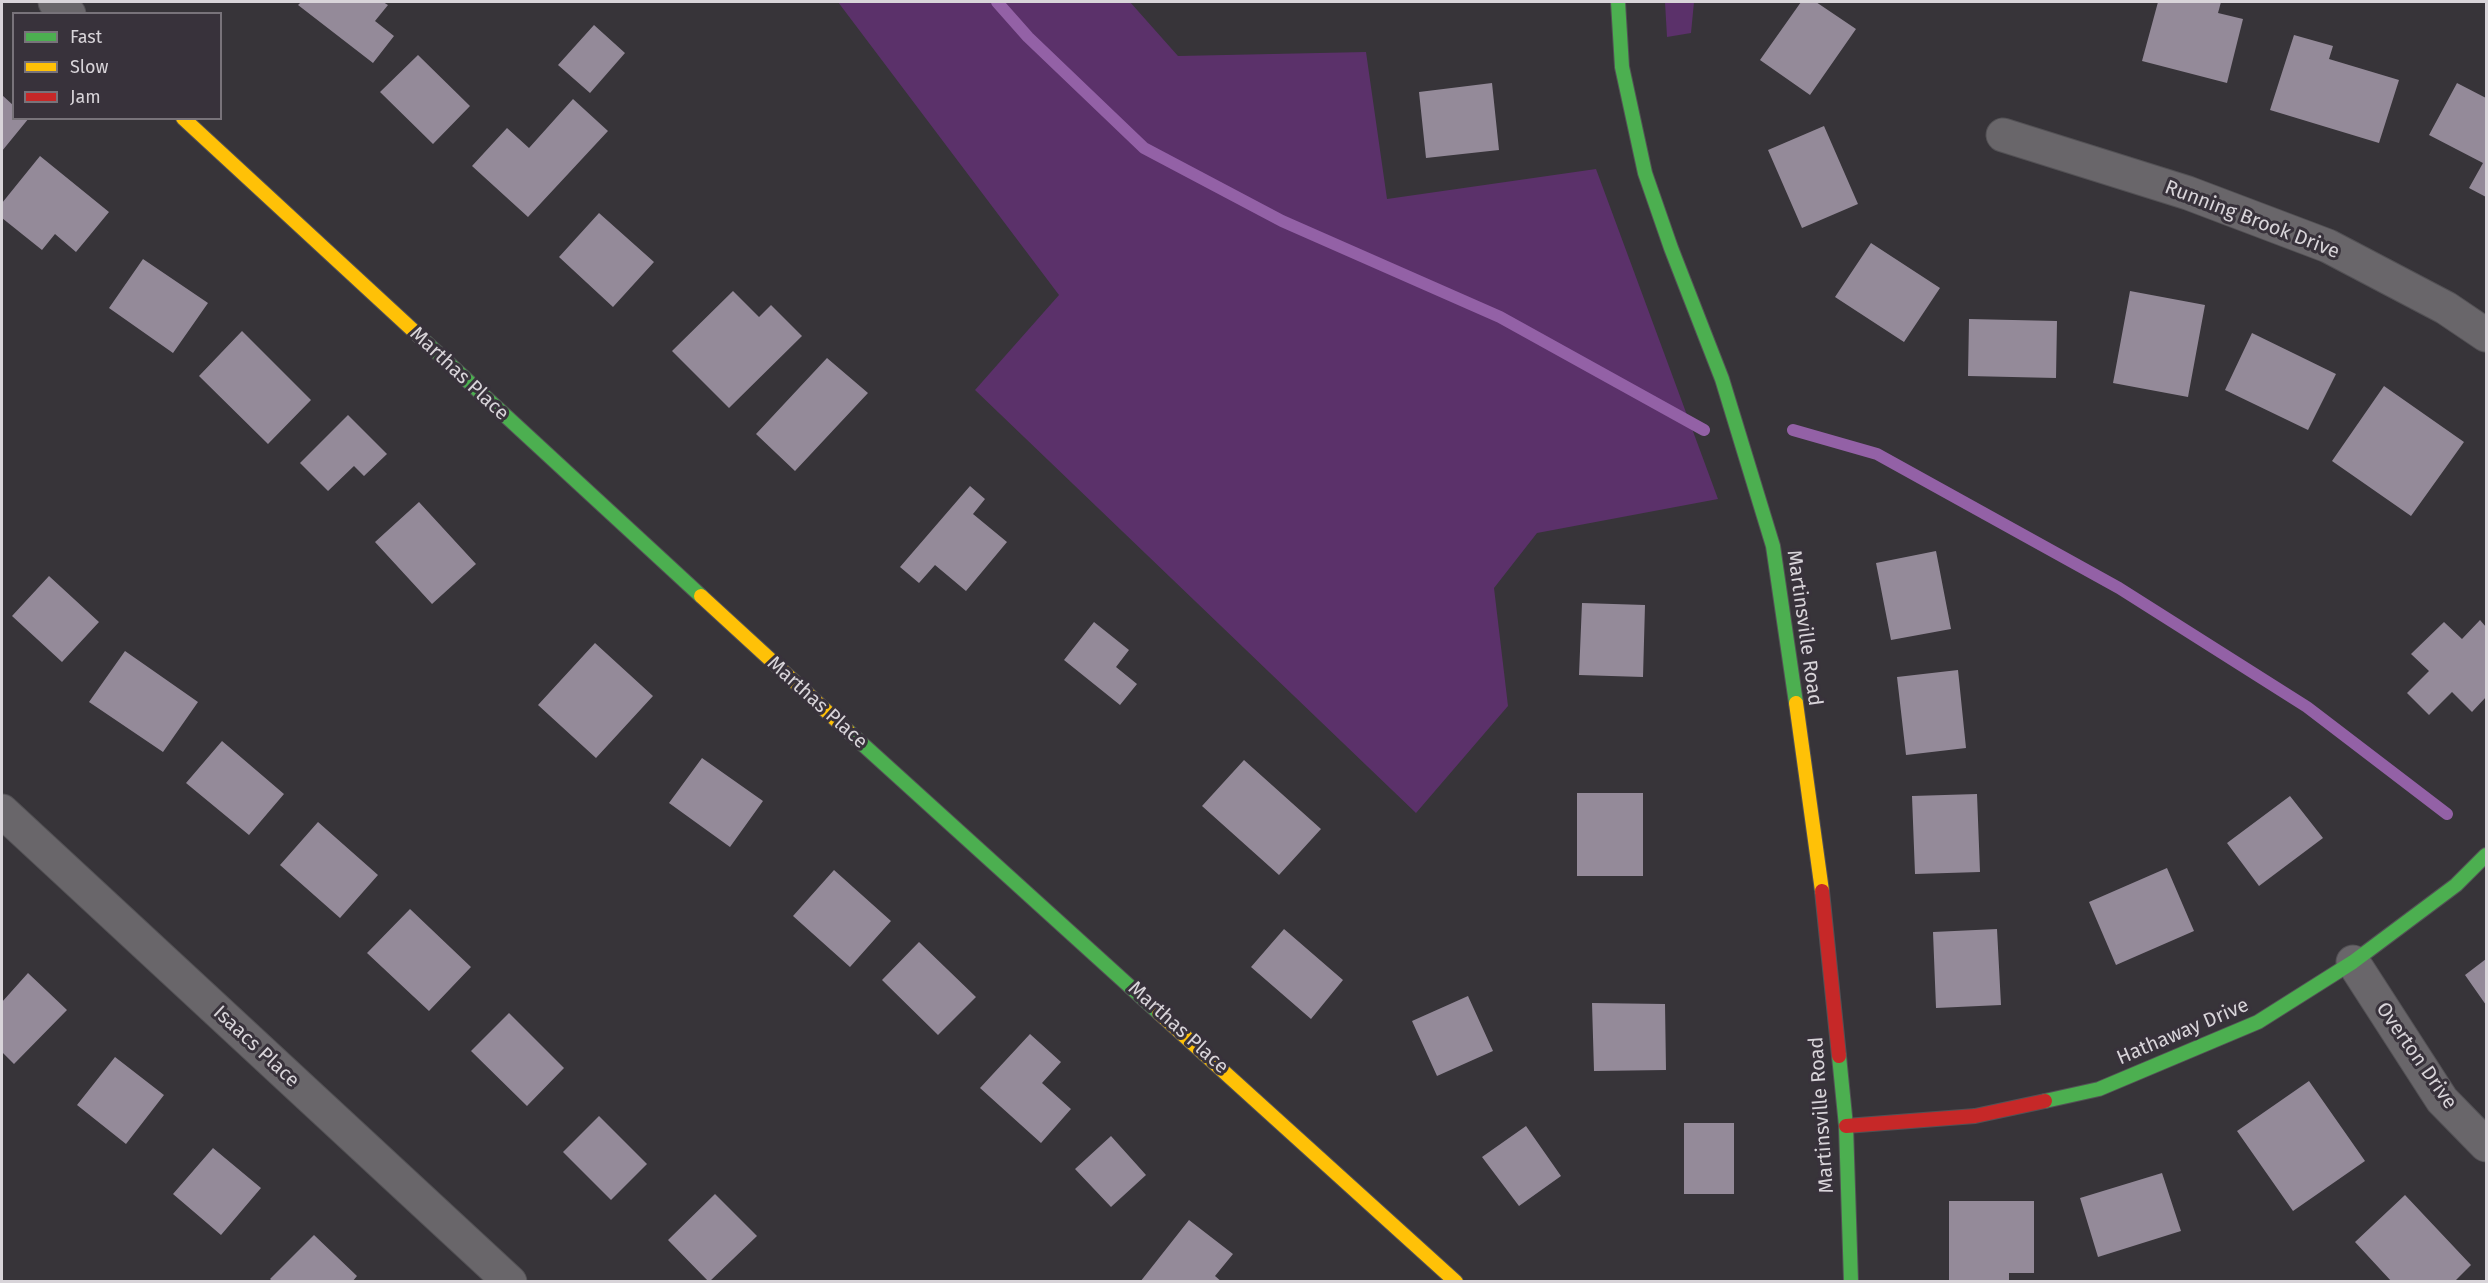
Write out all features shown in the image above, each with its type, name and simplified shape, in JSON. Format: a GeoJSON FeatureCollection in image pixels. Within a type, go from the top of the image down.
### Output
{"type":"FeatureCollection","features":[{"type":"Feature","properties":{"kind":"street","name":"Martinsville Road"},"geometry":{"type":"LineString","coordinates":[[1618,2],[1623,67],[1645,173],[1671,248],[1722,379],[1773,546],[1821,877],[1845,1126],[1851,1281]]}},
{"type":"Feature","properties":{"kind":"street","name":"Marthas Place"},"geometry":{"type":"LineString","coordinates":[[185,120],[802,690],[1456,1281]]}},
{"type":"Feature","properties":{"kind":"street","name":"Running Brook Drive"},"geometry":{"type":"LineString","coordinates":[[2003,135],[2188,193],[2328,246],[2446,308],[2487,335]]}},
{"type":"Feature","properties":{"kind":"street","name":"Isaacs Place"},"geometry":{"type":"LineString","coordinates":[[2,811],[510,1281]]}},
{"type":"Feature","properties":{"kind":"street","name":"Hathaway Drive"},"geometry":{"type":"LineString","coordinates":[[1845,1126],[1975,1116],[2099,1089],[2258,1022],[2353,962],[2456,885],[2487,855]]}},
{"type":"Feature","properties":{"kind":"street","name":"Overton Drive"},"geometry":{"type":"LineString","coordinates":[[2353,962],[2442,1100],[2487,1145]]}},
{"type":"Feature","properties":{"kind":"shaded area"},"geometry":{"type":"Polygon","coordinates":[[[838,2],[1130,2],[1178,56],[1366,52],[1387,199],[1596,169],[1718,499],[1537,533],[1494,588],[1508,706],[1416,813],[975,390],[1059,295],[838,2]]]}},
{"type":"Feature","properties":{"kind":"shaded area"},"geometry":{"type":"Polygon","coordinates":[[[1665,2],[1694,2],[1691,33],[1667,37],[1665,2]]]}},
{"type":"Feature","properties":{"kind":"building"},"geometry":{"type":"Polygon","coordinates":[[[301,2],[383,2],[388,5],[375,21],[394,36],[373,63],[298,5],[301,2]]]}},
{"type":"Feature","properties":{"kind":"building"},"geometry":{"type":"Polygon","coordinates":[[[1801,2],[1816,2],[1856,29],[1810,95],[1760,60],[1801,2]]]}},
{"type":"Feature","properties":{"kind":"building"},"geometry":{"type":"Polygon","coordinates":[[[2158,2],[2221,2],[2218,13],[2243,19],[2227,83],[2142,61],[2158,2]]]}},
{"type":"Feature","properties":{"kind":"building"},"geometry":{"type":"Polygon","coordinates":[[[594,25],[625,53],[590,93],[558,65],[594,25]]]}},
{"type":"Feature","properties":{"kind":"building"},"geometry":{"type":"Polygon","coordinates":[[[2294,35],[2333,46],[2329,59],[2399,80],[2379,143],[2270,110],[2294,35]]]}},
{"type":"Feature","properties":{"kind":"building"},"geometry":{"type":"Polygon","coordinates":[[[418,55],[470,106],[433,144],[380,92],[418,55]]]}},
{"type":"Feature","properties":{"kind":"building"},"geometry":{"type":"Polygon","coordinates":[[[1492,83],[1499,150],[1426,158],[1419,92],[1492,83]]]}},
{"type":"Feature","properties":{"kind":"building"},"geometry":{"type":"Polygon","coordinates":[[[2457,83],[2486,98],[2486,197],[2469,188],[2483,163],[2429,135],[2457,83]]]}},
{"type":"Feature","properties":{"kind":"building"},"geometry":{"type":"Polygon","coordinates":[[[2,95],[12,104],[12,120],[27,120],[2,151],[2,95]]]}},
{"type":"Feature","properties":{"kind":"building"},"geometry":{"type":"Polygon","coordinates":[[[573,99],[608,131],[528,217],[472,166],[507,128],[529,148],[573,99]]]}},
{"type":"Feature","properties":{"kind":"building"},"geometry":{"type":"Polygon","coordinates":[[[1824,126],[1858,204],[1802,228],[1768,150],[1824,126]]]}},
{"type":"Feature","properties":{"kind":"building"},"geometry":{"type":"Polygon","coordinates":[[[40,156],[109,212],[76,252],[55,234],[42,250],[2,218],[2,203],[40,156]]]}},
{"type":"Feature","properties":{"kind":"building"},"geometry":{"type":"Polygon","coordinates":[[[599,213],[654,262],[613,307],[559,257],[599,213]]]}},
{"type":"Feature","properties":{"kind":"building"},"geometry":{"type":"Polygon","coordinates":[[[1871,243],[1940,288],[1904,342],[1835,297],[1871,243]]]}},
{"type":"Feature","properties":{"kind":"building"},"geometry":{"type":"Polygon","coordinates":[[[143,259],[208,303],[173,353],[109,308],[143,259]]]}},
{"type":"Feature","properties":{"kind":"building"},"geometry":{"type":"Polygon","coordinates":[[[733,291],[759,317],[771,305],[802,336],[729,408],[672,351],[733,291]]]}},
{"type":"Feature","properties":{"kind":"building"},"geometry":{"type":"Polygon","coordinates":[[[2130,291],[2205,305],[2188,397],[2113,383],[2130,291]]]}},
{"type":"Feature","properties":{"kind":"building"},"geometry":{"type":"Polygon","coordinates":[[[1969,319],[2057,321],[2056,378],[1968,376],[1969,319]]]}},
{"type":"Feature","properties":{"kind":"building"},"geometry":{"type":"Polygon","coordinates":[[[242,331],[311,400],[268,444],[199,376],[242,331]]]}},
{"type":"Feature","properties":{"kind":"building"},"geometry":{"type":"Polygon","coordinates":[[[2252,333],[2336,374],[2308,430],[2225,390],[2252,333]]]}},
{"type":"Feature","properties":{"kind":"building"},"geometry":{"type":"Polygon","coordinates":[[[827,358],[868,393],[795,471],[756,434],[827,358]]]}},
{"type":"Feature","properties":{"kind":"building"},"geometry":{"type":"Polygon","coordinates":[[[2384,386],[2464,442],[2411,516],[2332,461],[2384,386]]]}},
{"type":"Feature","properties":{"kind":"building"},"geometry":{"type":"Polygon","coordinates":[[[348,415],[387,454],[364,476],[354,466],[328,491],[300,463],[348,415]]]}},
{"type":"Feature","properties":{"kind":"building"},"geometry":{"type":"Polygon","coordinates":[[[970,486],[985,499],[973,514],[1007,542],[966,591],[935,565],[919,583],[900,567],[970,486]]]}},
{"type":"Feature","properties":{"kind":"building"},"geometry":{"type":"Polygon","coordinates":[[[419,502],[476,564],[432,604],[375,542],[419,502]]]}},
{"type":"Feature","properties":{"kind":"building"},"geometry":{"type":"Polygon","coordinates":[[[1936,551],[1951,629],[1891,640],[1876,563],[1936,551]]]}},
{"type":"Feature","properties":{"kind":"building"},"geometry":{"type":"Polygon","coordinates":[[[49,576],[99,622],[62,662],[12,616],[49,576]]]}},
{"type":"Feature","properties":{"kind":"building"},"geometry":{"type":"Polygon","coordinates":[[[1582,603],[1645,605],[1643,677],[1579,675],[1582,603]]]}},
{"type":"Feature","properties":{"kind":"building"},"geometry":{"type":"Polygon","coordinates":[[[2480,620],[2486,627],[2486,697],[2472,712],[2452,692],[2429,715],[2407,693],[2429,671],[2411,654],[2444,622],[2462,639],[2480,620]]]}},
{"type":"Feature","properties":{"kind":"building"},"geometry":{"type":"Polygon","coordinates":[[[1094,622],[1129,650],[1116,667],[1137,684],[1120,705],[1064,660],[1094,622]]]}},
{"type":"Feature","properties":{"kind":"building"},"geometry":{"type":"Polygon","coordinates":[[[595,643],[653,696],[596,758],[538,705],[595,643]]]}},
{"type":"Feature","properties":{"kind":"building"},"geometry":{"type":"Polygon","coordinates":[[[125,651],[198,702],[163,752],[89,702],[125,651]]]}},
{"type":"Feature","properties":{"kind":"building"},"geometry":{"type":"Polygon","coordinates":[[[1958,670],[1966,748],[1906,755],[1897,677],[1958,670]]]}},
{"type":"Feature","properties":{"kind":"building"},"geometry":{"type":"Polygon","coordinates":[[[222,741],[284,794],[249,835],[186,783],[222,741]]]}},
{"type":"Feature","properties":{"kind":"building"},"geometry":{"type":"Polygon","coordinates":[[[702,758],[763,801],[730,847],[669,803],[702,758]]]}},
{"type":"Feature","properties":{"kind":"building"},"geometry":{"type":"Polygon","coordinates":[[[1244,760],[1321,829],[1279,875],[1202,806],[1244,760]]]}},
{"type":"Feature","properties":{"kind":"building"},"geometry":{"type":"Polygon","coordinates":[[[1577,793],[1643,793],[1643,876],[1577,876],[1577,793]]]}},
{"type":"Feature","properties":{"kind":"building"},"geometry":{"type":"Polygon","coordinates":[[[1977,794],[1980,872],[1915,874],[1912,796],[1977,794]]]}},
{"type":"Feature","properties":{"kind":"building"},"geometry":{"type":"Polygon","coordinates":[[[2290,796],[2323,838],[2259,886],[2227,843],[2290,796]]]}},
{"type":"Feature","properties":{"kind":"building"},"geometry":{"type":"Polygon","coordinates":[[[318,822],[378,875],[340,918],[280,865],[318,822]]]}},
{"type":"Feature","properties":{"kind":"building"},"geometry":{"type":"Polygon","coordinates":[[[2167,868],[2194,931],[2116,965],[2089,902],[2167,868]]]}},
{"type":"Feature","properties":{"kind":"building"},"geometry":{"type":"Polygon","coordinates":[[[834,870],[891,921],[850,967],[793,916],[834,870]]]}},
{"type":"Feature","properties":{"kind":"building"},"geometry":{"type":"Polygon","coordinates":[[[410,909],[471,967],[429,1011],[367,953],[410,909]]]}},
{"type":"Feature","properties":{"kind":"building"},"geometry":{"type":"Polygon","coordinates":[[[1284,929],[1343,980],[1311,1019],[1251,967],[1284,929]]]}},
{"type":"Feature","properties":{"kind":"building"},"geometry":{"type":"Polygon","coordinates":[[[1997,929],[2001,1005],[1936,1008],[1933,932],[1997,929]]]}},
{"type":"Feature","properties":{"kind":"building"},"geometry":{"type":"Polygon","coordinates":[[[919,942],[976,997],[938,1035],[882,980],[919,942]]]}},
{"type":"Feature","properties":{"kind":"building"},"geometry":{"type":"Polygon","coordinates":[[[2486,959],[2486,1005],[2465,975],[2486,959]]]}},
{"type":"Feature","properties":{"kind":"building"},"geometry":{"type":"Polygon","coordinates":[[[28,973],[67,1010],[14,1064],[2,1052],[2,1002],[28,973]]]}},
{"type":"Feature","properties":{"kind":"building"},"geometry":{"type":"Polygon","coordinates":[[[1468,996],[1493,1051],[1437,1076],[1412,1021],[1468,996]]]}},
{"type":"Feature","properties":{"kind":"building"},"geometry":{"type":"Polygon","coordinates":[[[1592,1003],[1665,1004],[1666,1070],[1594,1071],[1592,1003]]]}},
{"type":"Feature","properties":{"kind":"building"},"geometry":{"type":"Polygon","coordinates":[[[509,1013],[564,1068],[527,1106],[471,1051],[509,1013]]]}},
{"type":"Feature","properties":{"kind":"building"},"geometry":{"type":"Polygon","coordinates":[[[1030,1034],[1061,1062],[1042,1083],[1071,1109],[1041,1143],[980,1088],[1030,1034]]]}},
{"type":"Feature","properties":{"kind":"building"},"geometry":{"type":"Polygon","coordinates":[[[115,1057],[164,1095],[126,1144],[77,1105],[115,1057]]]}},
{"type":"Feature","properties":{"kind":"building"},"geometry":{"type":"Polygon","coordinates":[[[2309,1081],[2365,1161],[2293,1211],[2237,1131],[2309,1081]]]}},
{"type":"Feature","properties":{"kind":"building"},"geometry":{"type":"Polygon","coordinates":[[[599,1116],[647,1164],[611,1200],[563,1152],[599,1116]]]}},
{"type":"Feature","properties":{"kind":"building"},"geometry":{"type":"Polygon","coordinates":[[[1684,1123],[1734,1123],[1734,1194],[1684,1194],[1684,1123]]]}},
{"type":"Feature","properties":{"kind":"building"},"geometry":{"type":"Polygon","coordinates":[[[1526,1126],[1561,1176],[1519,1206],[1482,1157],[1526,1126]]]}},
{"type":"Feature","properties":{"kind":"building"},"geometry":{"type":"Polygon","coordinates":[[[1111,1136],[1146,1175],[1111,1207],[1075,1169],[1111,1136]]]}},
{"type":"Feature","properties":{"kind":"building"},"geometry":{"type":"Polygon","coordinates":[[[213,1148],[261,1188],[221,1235],[173,1194],[213,1148]]]}},
{"type":"Feature","properties":{"kind":"building"},"geometry":{"type":"Polygon","coordinates":[[[2162,1173],[2181,1231],[2098,1257],[2080,1198],[2162,1173]]]}},
{"type":"Feature","properties":{"kind":"building"},"geometry":{"type":"Polygon","coordinates":[[[715,1194],[757,1236],[709,1282],[668,1240],[715,1194]]]}},
{"type":"Feature","properties":{"kind":"building"},"geometry":{"type":"Polygon","coordinates":[[[2405,1195],[2471,1265],[2454,1282],[2392,1282],[2355,1242],[2405,1195]]]}},
{"type":"Feature","properties":{"kind":"building"},"geometry":{"type":"Polygon","coordinates":[[[1949,1201],[2034,1201],[2034,1273],[2009,1273],[2009,1282],[1949,1282],[1949,1201]]]}},
{"type":"Feature","properties":{"kind":"building"},"geometry":{"type":"Polygon","coordinates":[[[1189,1220],[1233,1254],[1215,1276],[1222,1282],[1140,1282],[1189,1220]]]}},
{"type":"Feature","properties":{"kind":"building"},"geometry":{"type":"Polygon","coordinates":[[[314,1235],[357,1276],[352,1282],[273,1282],[270,1279],[314,1235]]]}},
{"type":"Feature","properties":{"kind":"waterway"},"geometry":{"type":"LineString","coordinates":[[997,2],[1028,37],[1144,148],[1282,221],[1500,317],[1704,430]]}},
{"type":"Feature","properties":{"kind":"waterway"},"geometry":{"type":"LineString","coordinates":[[1793,430],[1877,454],[2119,588],[2307,707],[2447,814]]}},
{"type":"Feature","properties":{"kind":"traffic: fast"},"geometry":{"type":"LineString","coordinates":[[1618,2],[1622,67],[1645,173],[1671,248],[1722,379],[1773,546],[1796,703]]}},
{"type":"Feature","properties":{"kind":"traffic: fast"},"geometry":{"type":"LineString","coordinates":[[418,335],[701,596]]}},
{"type":"Feature","properties":{"kind":"traffic: fast"},"geometry":{"type":"LineString","coordinates":[[848,731],[1159,1013]]}},
{"type":"Feature","properties":{"kind":"traffic: fast"},"geometry":{"type":"LineString","coordinates":[[2045,1101],[2099,1089],[2258,1022],[2353,962],[2456,885],[2486,855]]}},
{"type":"Feature","properties":{"kind":"traffic: fast"},"geometry":{"type":"LineString","coordinates":[[1839,1056],[1846,1126],[1851,1282]]}},
{"type":"Feature","properties":{"kind":"traffic: slow"},"geometry":{"type":"LineString","coordinates":[[185,120],[418,335]]}},
{"type":"Feature","properties":{"kind":"traffic: slow"},"geometry":{"type":"LineString","coordinates":[[701,596],[848,731]]}},
{"type":"Feature","properties":{"kind":"traffic: slow"},"geometry":{"type":"LineString","coordinates":[[1796,703],[1822,891]]}},
{"type":"Feature","properties":{"kind":"traffic: slow"},"geometry":{"type":"LineString","coordinates":[[1159,1013],[1456,1282]]}},
{"type":"Feature","properties":{"kind":"traffic: jam"},"geometry":{"type":"LineString","coordinates":[[1822,891],[1839,1056]]}},
{"type":"Feature","properties":{"kind":"traffic: jam"},"geometry":{"type":"LineString","coordinates":[[1846,1126],[1975,1116],[2045,1101]]}}]}
